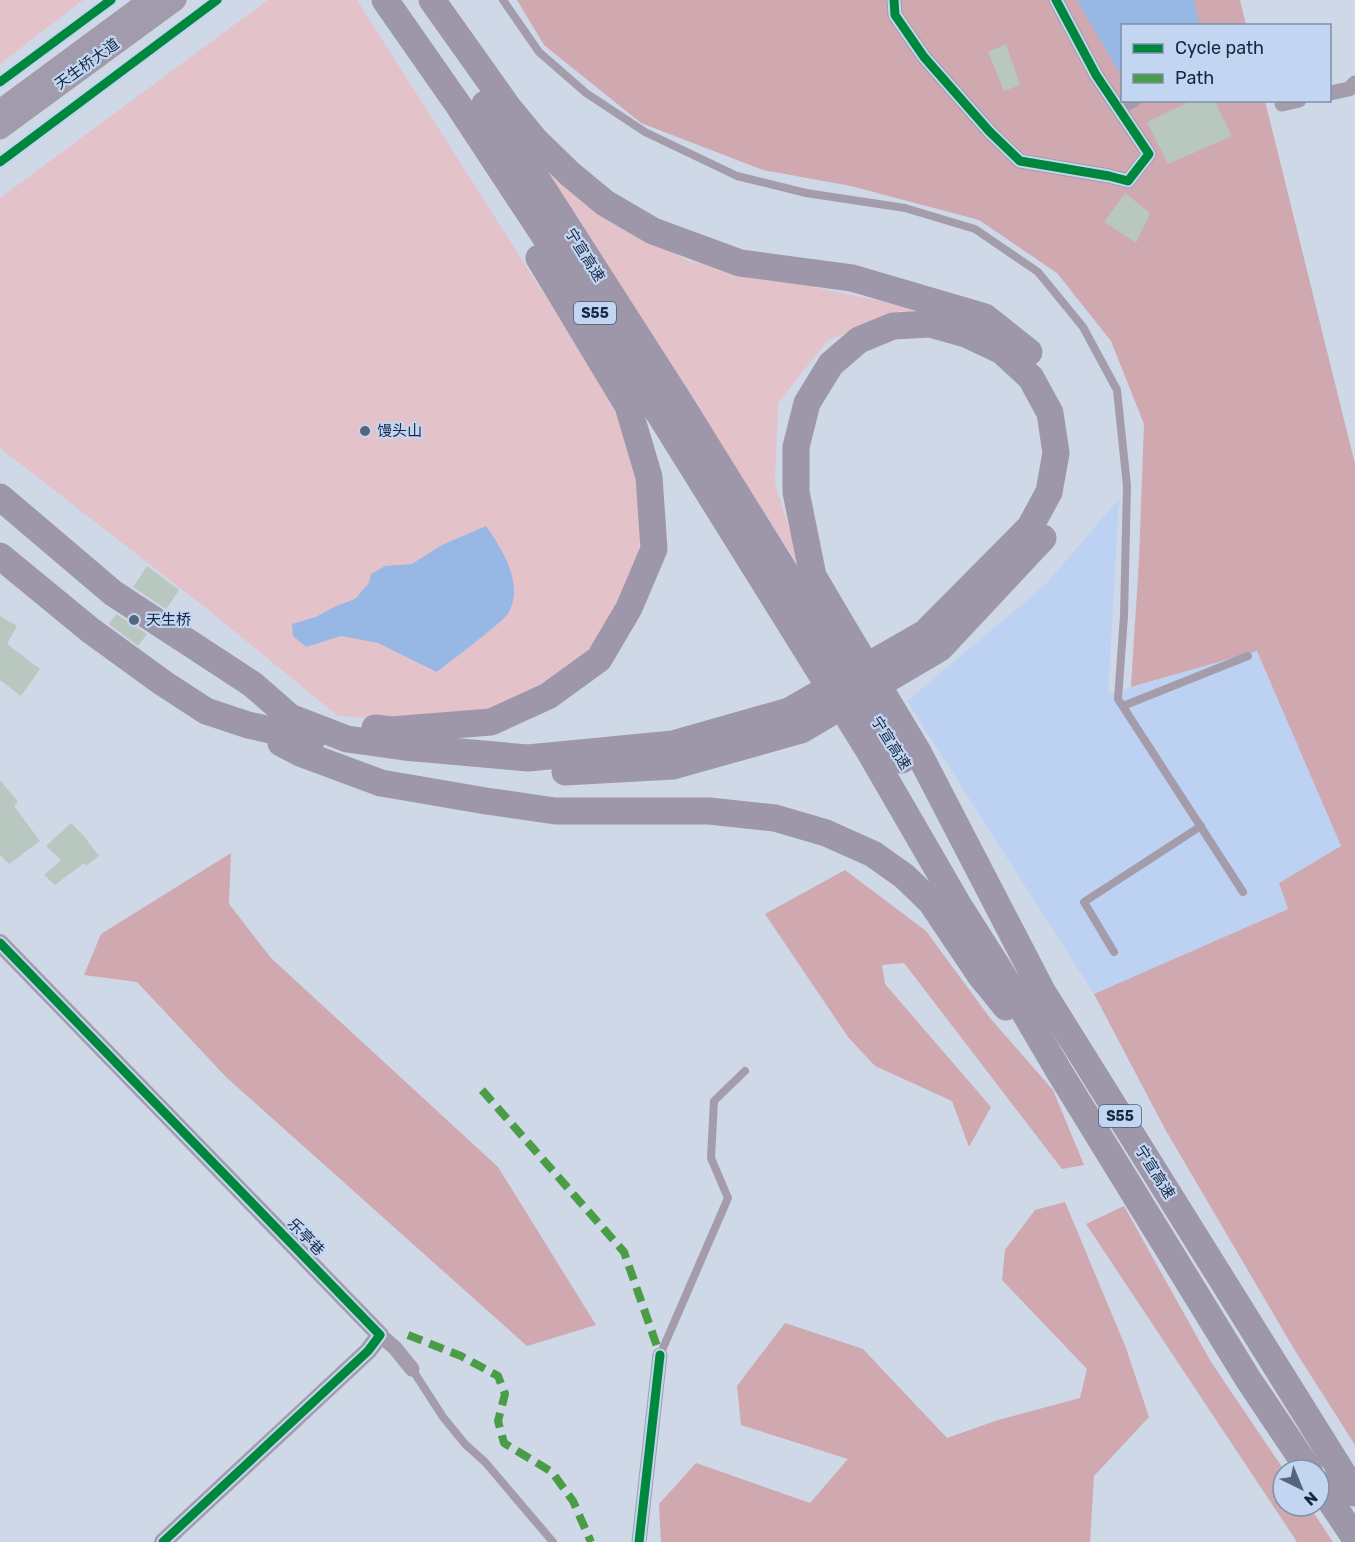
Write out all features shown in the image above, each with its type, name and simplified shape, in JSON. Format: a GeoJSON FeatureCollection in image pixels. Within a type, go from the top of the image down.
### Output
{"type":"FeatureCollection","features":[{"type":"Feature","properties":{"kind":"highway","name":"宁宣高速"},"geometry":{"type":"LineString","coordinates":[[384,0],[459,106],[553,247],[817,624]]}},
{"type":"Feature","properties":{"kind":"highway"},"geometry":{"type":"LineString","coordinates":[[290,717],[391,730],[491,722],[501,718],[548,696],[598,659],[629,608],[654,549],[649,477],[628,406],[384,0]]}},
{"type":"Feature","properties":{"kind":"highway","name":"宁宣高速"},"geometry":{"type":"LineString","coordinates":[[415,0],[533,173],[817,624],[959,906],[1248,1379],[1301,1458]]}},
{"type":"Feature","properties":{"kind":"highway"},"geometry":{"type":"LineString","coordinates":[[0,556],[82,624],[206,711],[248,725],[297,735],[414,766],[532,774],[673,766],[801,730],[940,648],[1043,540],[1064,493],[1068,441],[1055,391],[1026,348],[985,317],[852,278],[740,263],[653,231],[605,203],[570,174],[536,141],[508,107],[432,0]]}},
{"type":"Feature","properties":{"kind":"highway"},"geometry":{"type":"LineString","coordinates":[[0,497],[114,593],[252,684],[290,717],[347,739],[404,747],[528,758],[673,744],[789,711],[925,633],[1030,527],[1049,492],[1056,453],[1050,413],[1031,378],[1002,351],[966,334],[930,324],[893,326],[859,340],[831,364],[807,403],[795,447],[796,492],[813,576],[817,624],[918,752],[1041,989]]}},
{"type":"Feature","properties":{"kind":"highway"},"geometry":{"type":"LineString","coordinates":[[248,725],[300,753],[381,783],[555,811],[709,811],[775,818],[826,833],[873,854],[904,876],[931,902],[980,975],[1060,1073]]}},
{"type":"Feature","properties":{"kind":"highway","name":"宁宣高速"},"geometry":{"type":"LineString","coordinates":[[878,743],[923,795],[965,868],[1355,1493]]}},
{"type":"Feature","properties":{"kind":"highway"},"geometry":{"type":"LineString","coordinates":[[1331,1502],[1355,1538]]}},
{"type":"Feature","properties":{"kind":"main road","name":"天生桥大道"},"geometry":{"type":"LineString","coordinates":[[0,110],[149,0]]}},
{"type":"Feature","properties":{"kind":"main road","name":"天生桥大道"},"geometry":{"type":"LineString","coordinates":[[0,129],[176,0]]}},
{"type":"Feature","properties":{"kind":"street"},"geometry":{"type":"LineString","coordinates":[[894,0],[895,15],[924,57],[989,131],[1020,161],[1128,181],[1149,154],[1096,75],[1056,0]]}},
{"type":"Feature","properties":{"kind":"street"},"geometry":{"type":"LineString","coordinates":[[1331,93],[1349,89],[1355,82]]}},
{"type":"Feature","properties":{"kind":"street"},"geometry":{"type":"LineString","coordinates":[[1118,107],[1129,102]]}},
{"type":"Feature","properties":{"kind":"street"},"geometry":{"type":"LineString","coordinates":[[1282,104],[1290,102]]}},
{"type":"Feature","properties":{"kind":"street","name":"乐亭巷"},"geometry":{"type":"LineString","coordinates":[[0,943],[380,1335]]}},
{"type":"Feature","properties":{"kind":"street"},"geometry":{"type":"LineString","coordinates":[[163,1542],[368,1351],[380,1335],[395,1348],[412,1369]]}},
{"type":"Feature","properties":{"kind":"street"},"geometry":{"type":"LineString","coordinates":[[639,1542],[660,1355]]}},
{"type":"Feature","properties":{"kind":"lane"},"geometry":{"type":"LineString","coordinates":[[503,0],[539,52],[586,93],[645,132],[737,176],[806,193],[905,208],[975,229],[1038,272],[1083,327],[1117,390],[1127,486],[1124,616],[1118,699],[1243,892]]}},
{"type":"Feature","properties":{"kind":"lane"},"geometry":{"type":"LineString","coordinates":[[1123,706],[1248,656]]}},
{"type":"Feature","properties":{"kind":"lane"},"geometry":{"type":"LineString","coordinates":[[1114,952],[1084,902],[1201,826]]}},
{"type":"Feature","properties":{"kind":"lane"},"geometry":{"type":"LineString","coordinates":[[660,1355],[728,1198],[711,1158],[714,1101],[745,1071]]}},
{"type":"Feature","properties":{"kind":"lane"},"geometry":{"type":"LineString","coordinates":[[412,1369],[443,1417],[465,1444],[485,1462],[553,1542]]}},
{"type":"Feature","properties":{"kind":"shaded area"},"geometry":{"type":"Polygon","coordinates":[[[0,0],[83,0],[0,64],[0,0]]]}},
{"type":"Feature","properties":{"kind":"shaded area"},"geometry":{"type":"Polygon","coordinates":[[[268,0],[357,0],[585,359],[618,418],[637,475],[646,516],[635,566],[618,610],[584,656],[542,689],[475,716],[409,721],[338,716],[206,608],[0,448],[0,198],[268,0]]]}},
{"type":"Feature","properties":{"kind":"shaded area"},"geometry":{"type":"Polygon","coordinates":[[[517,0],[1240,0],[1246,24],[1121,24],[1121,102],[1265,102],[1355,464],[1355,1445],[1294,1349],[1165,1129],[1094,994],[1288,909],[1279,883],[1341,846],[1257,651],[1131,687],[1144,424],[1111,341],[1057,273],[979,220],[851,186],[763,170],[641,123],[544,45],[517,0]]]}},
{"type":"Feature","properties":{"kind":"shaded area"},"geometry":{"type":"Polygon","coordinates":[[[1077,0],[1194,0],[1199,24],[1121,24],[1120,74],[1077,0]]]}},
{"type":"Feature","properties":{"kind":"shaded area"},"geometry":{"type":"Polygon","coordinates":[[[536,161],[610,218],[689,261],[951,316],[901,311],[827,341],[778,403],[775,483],[802,571],[536,161]]]}},
{"type":"Feature","properties":{"kind":"shaded area"},"geometry":{"type":"Polygon","coordinates":[[[1119,499],[1108,694],[1257,651],[1341,846],[1279,883],[1288,909],[1094,994],[907,701],[1045,585],[1119,499]]]}},
{"type":"Feature","properties":{"kind":"shaded area"},"geometry":{"type":"Polygon","coordinates":[[[486,526],[504,556],[513,578],[513,601],[509,612],[498,624],[437,672],[378,643],[341,636],[306,647],[293,636],[292,624],[316,617],[355,599],[369,583],[371,574],[385,566],[412,564],[442,545],[486,526]]]}},
{"type":"Feature","properties":{"kind":"shaded area"},"geometry":{"type":"Polygon","coordinates":[[[231,853],[229,904],[271,958],[498,1167],[596,1325],[527,1346],[226,1077],[137,982],[84,975],[101,934],[231,853]]]}},
{"type":"Feature","properties":{"kind":"shaded area"},"geometry":{"type":"Polygon","coordinates":[[[845,870],[926,931],[990,1018],[1053,1090],[1084,1165],[1062,1169],[904,963],[882,965],[885,984],[991,1107],[969,1147],[952,1101],[875,1066],[848,1037],[765,914],[845,870]]]}},
{"type":"Feature","properties":{"kind":"shaded area"},"geometry":{"type":"Polygon","coordinates":[[[1065,1202],[1126,1348],[1149,1417],[1094,1476],[1090,1542],[661,1542],[659,1504],[696,1463],[810,1503],[848,1459],[741,1425],[737,1386],[785,1323],[863,1349],[947,1438],[998,1420],[1080,1398],[1087,1369],[1002,1280],[1005,1250],[1035,1210],[1065,1202]]]}},
{"type":"Feature","properties":{"kind":"shaded area"},"geometry":{"type":"Polygon","coordinates":[[[1124,1206],[1211,1362],[1276,1458],[1271,1458],[1271,1503],[1086,1224],[1124,1206]]]}},
{"type":"Feature","properties":{"kind":"shaded area"},"geometry":{"type":"Polygon","coordinates":[[[1281,1518],[1317,1518],[1333,1542],[1297,1542],[1281,1518]]]}},
{"type":"Feature","properties":{"kind":"building"},"geometry":{"type":"Polygon","coordinates":[[[1006,44],[1020,85],[1004,91],[988,52],[1006,44]]]}},
{"type":"Feature","properties":{"kind":"building"},"geometry":{"type":"Polygon","coordinates":[[[1189,102],[1215,102],[1232,136],[1168,164],[1147,122],[1189,102]]]}},
{"type":"Feature","properties":{"kind":"building"},"geometry":{"type":"Polygon","coordinates":[[[1125,193],[1150,213],[1136,243],[1104,222],[1125,193]]]}},
{"type":"Feature","properties":{"kind":"building"},"geometry":{"type":"Polygon","coordinates":[[[147,566],[179,590],[166,609],[133,587],[147,566]]]}},
{"type":"Feature","properties":{"kind":"building"},"geometry":{"type":"Polygon","coordinates":[[[116,614],[147,634],[138,646],[109,624],[116,614]]]}},
{"type":"Feature","properties":{"kind":"building"},"geometry":{"type":"Polygon","coordinates":[[[0,616],[17,626],[7,644],[40,669],[21,696],[0,680],[0,616]]]}},
{"type":"Feature","properties":{"kind":"building"},"geometry":{"type":"Polygon","coordinates":[[[0,780],[18,802],[14,806],[40,841],[9,864],[0,855],[0,780]]]}},
{"type":"Feature","properties":{"kind":"building"},"geometry":{"type":"Polygon","coordinates":[[[71,823],[99,856],[86,866],[84,863],[55,885],[44,875],[61,860],[46,846],[71,823]]]}},
{"type":"Feature","properties":{"kind":"marked path"},"geometry":{"type":"LineString","coordinates":[[482,1090],[624,1252],[660,1355]]}},
{"type":"Feature","properties":{"kind":"marked path"},"geometry":{"type":"LineString","coordinates":[[408,1335],[461,1356],[498,1376],[505,1394],[498,1421],[504,1443],[552,1472],[573,1501],[591,1542]]}},
{"type":"Feature","properties":{"kind":"cycle path"},"geometry":{"type":"LineString","coordinates":[[0,82],[111,0]]}},
{"type":"Feature","properties":{"kind":"cycle path"},"geometry":{"type":"LineString","coordinates":[[0,162],[217,0]]}},
{"type":"Feature","properties":{"kind":"cycle path"},"geometry":{"type":"LineString","coordinates":[[894,0],[895,15],[924,57],[989,131],[1020,161],[1128,181],[1149,154],[1096,75],[1056,0]]}},
{"type":"Feature","properties":{"kind":"cycle path"},"geometry":{"type":"LineString","coordinates":[[0,943],[380,1335],[368,1351],[163,1542]]}},
{"type":"Feature","properties":{"kind":"cycle path"},"geometry":{"type":"LineString","coordinates":[[639,1542],[660,1355]]}},
{"type":"Feature","properties":{"kind":"place","name":"馒头山"},"geometry":{"type":"Point","coordinates":[365,431]}},
{"type":"Feature","properties":{"kind":"place","name":"天生桥"},"geometry":{"type":"Point","coordinates":[134,620]}}]}
